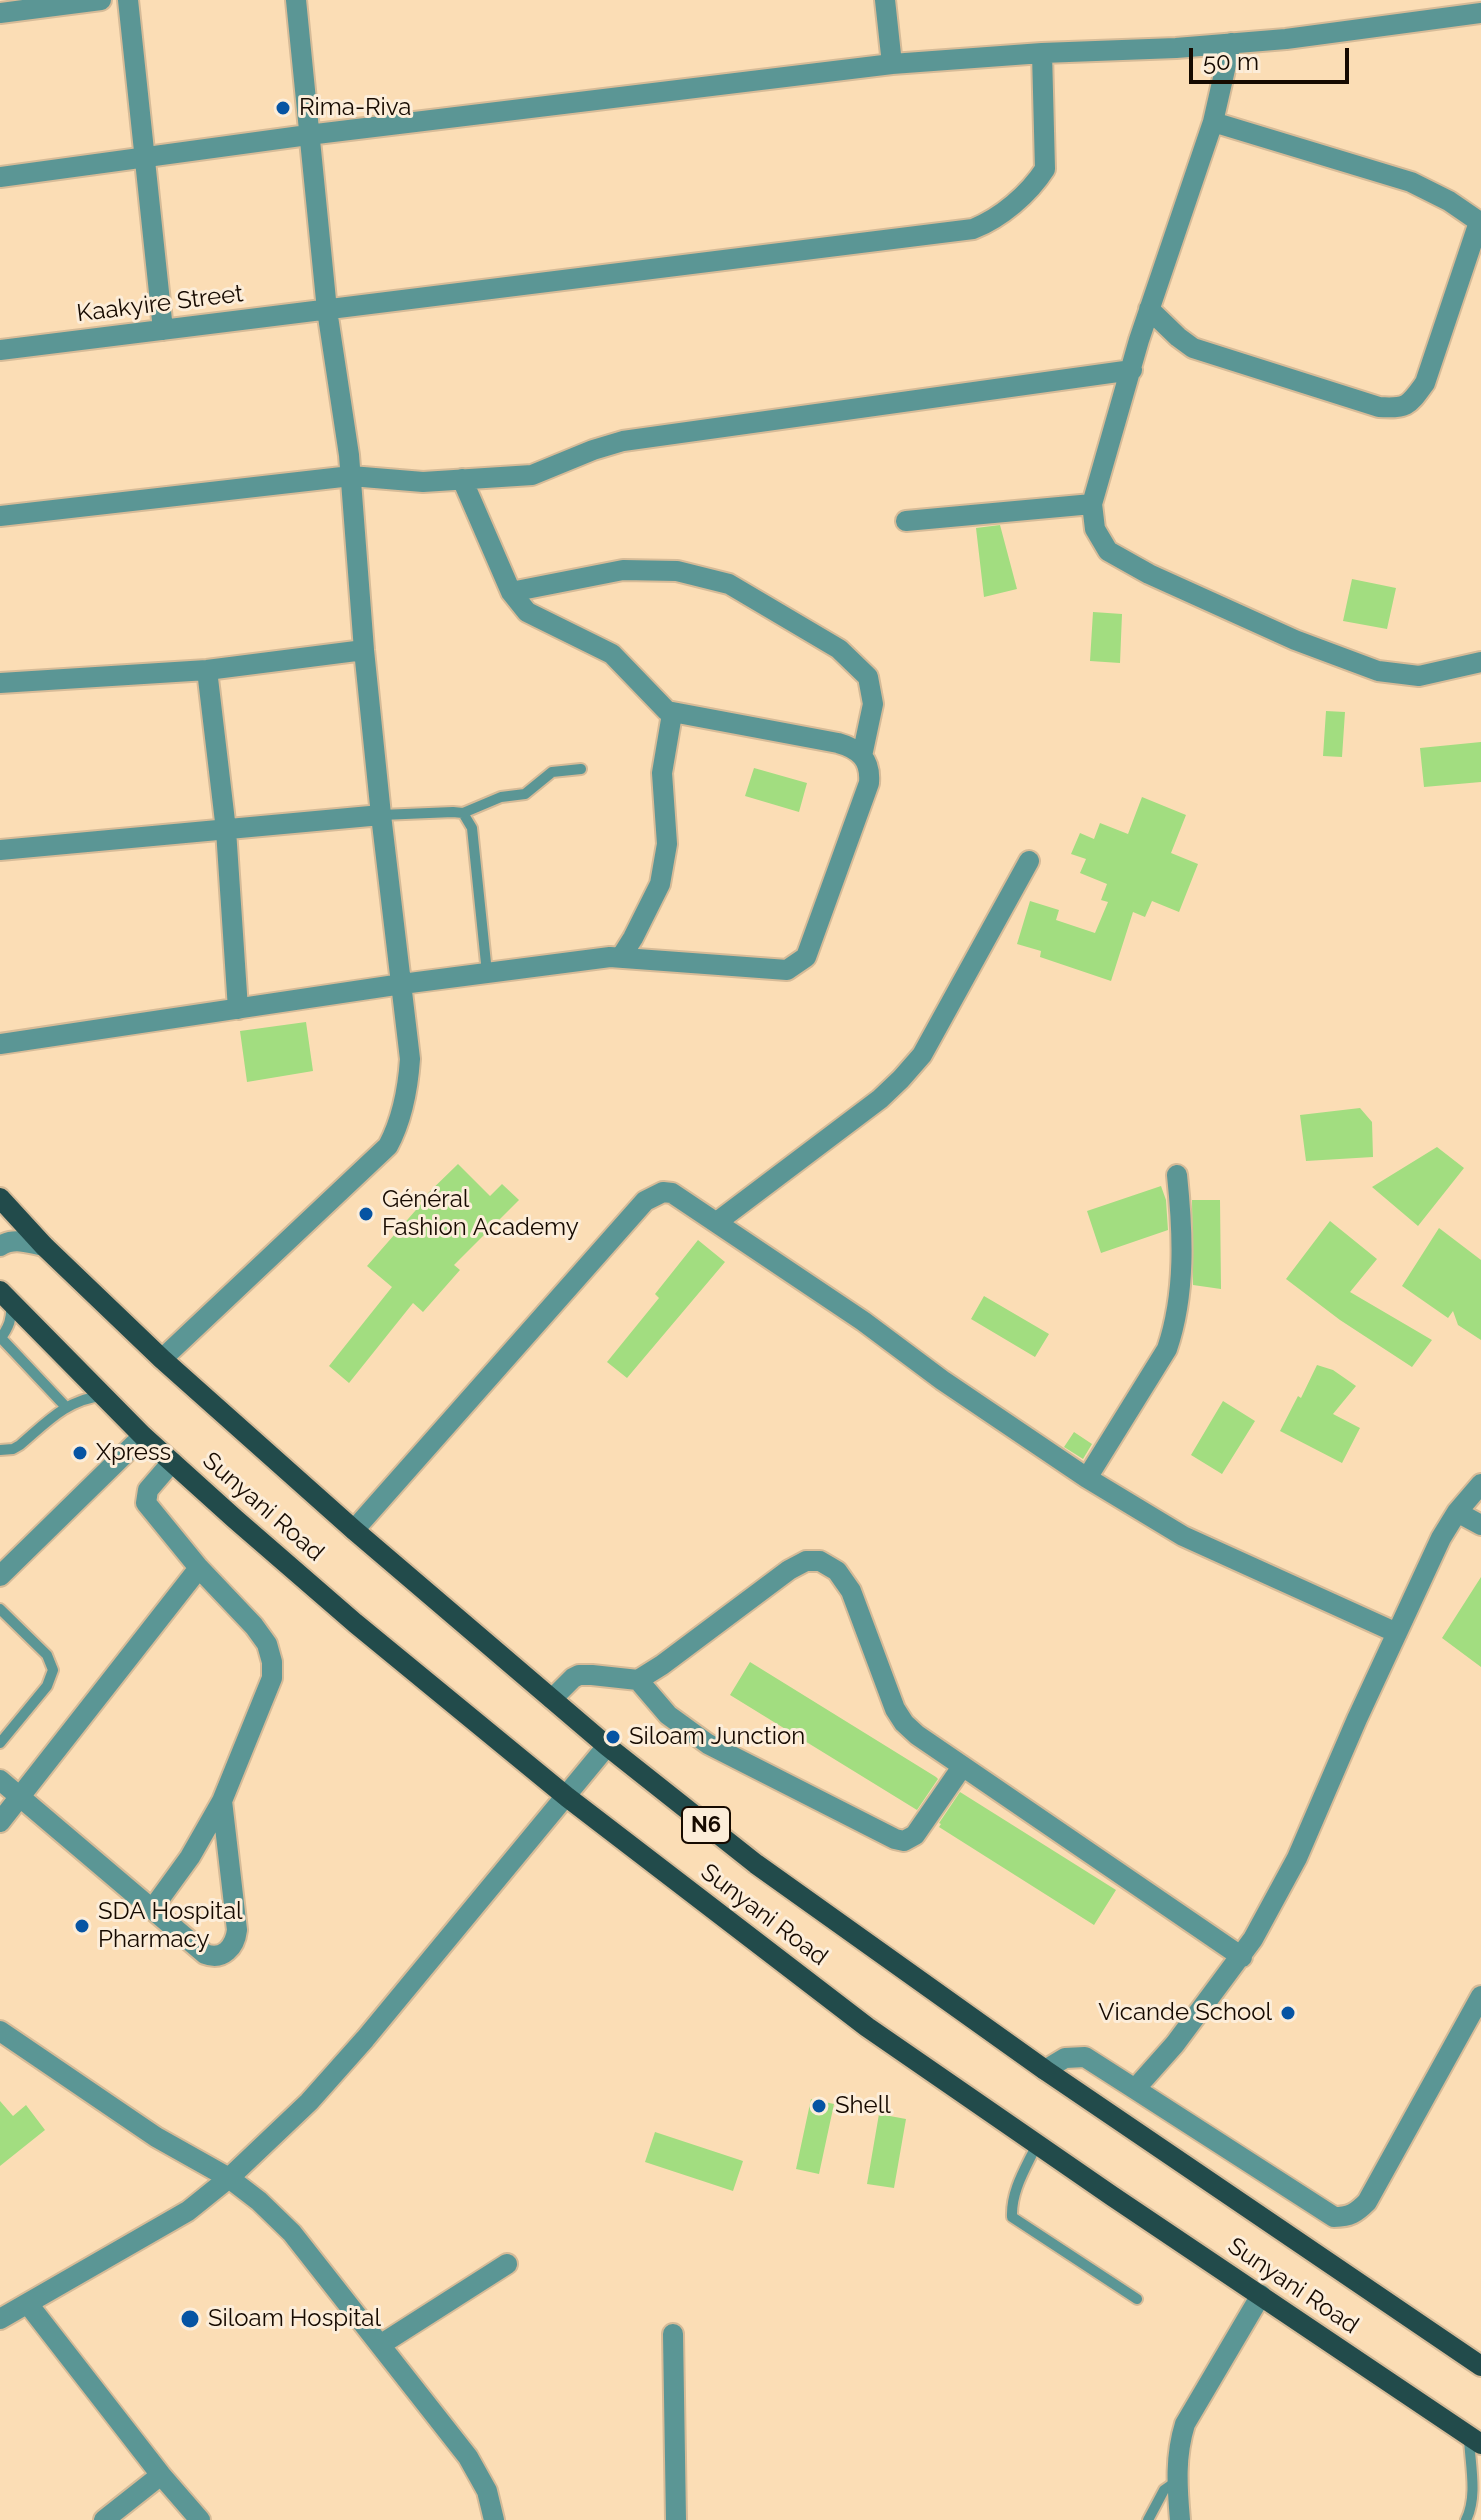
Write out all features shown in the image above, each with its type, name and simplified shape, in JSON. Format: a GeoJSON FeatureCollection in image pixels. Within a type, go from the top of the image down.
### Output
{"type":"FeatureCollection","features":[{"type":"Feature","properties":{"kind":"main road","name":"N6"},"geometry":{"type":"LineString","coordinates":[[0,1198],[44,1246],[162,1359],[354,1530],[607,1746],[756,1864],[1045,2070],[1481,2366]]}},
{"type":"Feature","properties":{"kind":"main road","name":"Sunyani Road"},"geometry":{"type":"LineString","coordinates":[[5,1296],[172,1462],[355,1623],[567,1797],[867,2027],[1475,2440]]}},
{"type":"Feature","properties":{"kind":"street"},"geometry":{"type":"LineString","coordinates":[[0,13],[101,0]]}},
{"type":"Feature","properties":{"kind":"street"},"geometry":{"type":"LineString","coordinates":[[128,0],[163,330]]}},
{"type":"Feature","properties":{"kind":"street"},"geometry":{"type":"LineString","coordinates":[[162,1359],[388,1146],[394,1135],[410,1070],[364,650],[351,476],[327,310],[296,0]]}},
{"type":"Feature","properties":{"kind":"street"},"geometry":{"type":"LineString","coordinates":[[885,0],[892,64]]}},
{"type":"Feature","properties":{"kind":"street"},"geometry":{"type":"LineString","coordinates":[[0,177],[308,135],[892,64],[1286,39],[1481,13]]}},
{"type":"Feature","properties":{"kind":"street"},"geometry":{"type":"LineString","coordinates":[[1231,43],[1213,122],[1149,309],[1092,504],[1095,529],[1108,551],[1149,574],[1295,640],[1378,671],[1419,676],[1481,662]]}},
{"type":"Feature","properties":{"kind":"street","name":"Kaakyire Street"},"geometry":{"type":"LineString","coordinates":[[0,350],[973,229],[991,222],[1035,184],[1045,169],[1042,53]]}},
{"type":"Feature","properties":{"kind":"street"},"geometry":{"type":"LineString","coordinates":[[1149,309],[1193,348],[1379,407],[1404,407],[1410,404],[1425,383],[1480,223],[1449,201],[1411,182],[1213,122]]}},
{"type":"Feature","properties":{"kind":"street"},"geometry":{"type":"LineString","coordinates":[[0,516],[351,476],[423,482],[532,475],[623,441],[1132,370]]}},
{"type":"Feature","properties":{"kind":"street"},"geometry":{"type":"LineString","coordinates":[[0,1044],[402,984],[621,957],[787,970],[806,957],[869,783],[870,770],[862,756],[853,747],[838,743],[672,714],[661,707],[612,654],[527,612],[511,592],[462,479]]}},
{"type":"Feature","properties":{"kind":"street"},"geometry":{"type":"LineString","coordinates":[[906,521],[1092,504]]}},
{"type":"Feature","properties":{"kind":"street"},"geometry":{"type":"LineString","coordinates":[[511,592],[623,570],[677,571],[729,584],[839,649],[868,677],[873,704],[862,756]]}},
{"type":"Feature","properties":{"kind":"street"},"geometry":{"type":"LineString","coordinates":[[0,683],[207,670],[364,650]]}},
{"type":"Feature","properties":{"kind":"street"},"geometry":{"type":"LineString","coordinates":[[207,670],[226,830],[238,1009]]}},
{"type":"Feature","properties":{"kind":"street"},"geometry":{"type":"LineString","coordinates":[[621,957],[660,884],[667,844],[662,773],[672,714]]}},
{"type":"Feature","properties":{"kind":"street"},"geometry":{"type":"LineString","coordinates":[[0,850],[381,815]]}},
{"type":"Feature","properties":{"kind":"street"},"geometry":{"type":"LineString","coordinates":[[717,1222],[880,1099],[922,1055],[1029,861]]}},
{"type":"Feature","properties":{"kind":"street"},"geometry":{"type":"LineString","coordinates":[[1087,1478],[1167,1349],[1173,1332],[1182,1250],[1177,1175]]}},
{"type":"Feature","properties":{"kind":"street"},"geometry":{"type":"LineString","coordinates":[[354,1530],[645,1201],[663,1192],[672,1193],[717,1222],[1087,1478],[1183,1536],[1397,1633]]}},
{"type":"Feature","properties":{"kind":"street"},"geometry":{"type":"LineString","coordinates":[[0,1246],[9,1241],[18,1241],[44,1246]]}},
{"type":"Feature","properties":{"kind":"street"},"geometry":{"type":"LineString","coordinates":[[1,1573],[143,1436]]}},
{"type":"Feature","properties":{"kind":"street"},"geometry":{"type":"LineString","coordinates":[[153,1908],[190,1857],[222,1801],[272,1678],[267,1644],[146,1503],[148,1490],[172,1462]]}},
{"type":"Feature","properties":{"kind":"street"},"geometry":{"type":"LineString","coordinates":[[1135,2089],[1175,2044],[1242,1957],[1297,1858],[1441,1538],[1457,1512],[1481,1484]]}},
{"type":"Feature","properties":{"kind":"street"},"geometry":{"type":"LineString","coordinates":[[1457,1512],[1481,1525]]}},
{"type":"Feature","properties":{"kind":"street"},"geometry":{"type":"LineString","coordinates":[[552,1699],[579,1675],[638,1680],[789,1570],[806,1561],[820,1561],[837,1571],[851,1591],[895,1709],[904,1723],[962,1767],[1242,1957]]}},
{"type":"Feature","properties":{"kind":"street"},"geometry":{"type":"LineString","coordinates":[[0,1822],[199,1568]]}},
{"type":"Feature","properties":{"kind":"street"},"geometry":{"type":"LineString","coordinates":[[638,1680],[668,1715],[716,1749],[895,1839],[904,1841],[915,1835],[962,1767]]}},
{"type":"Feature","properties":{"kind":"street"},"geometry":{"type":"LineString","coordinates":[[0,2319],[188,2211],[229,2178],[330,2080],[607,1746]]}},
{"type":"Feature","properties":{"kind":"street"},"geometry":{"type":"LineString","coordinates":[[0,1780],[212,1957],[222,1955],[236,1941],[237,1930],[222,1801]]}},
{"type":"Feature","properties":{"kind":"street"},"geometry":{"type":"LineString","coordinates":[[1045,2070],[1065,2058],[1085,2057],[1334,2217],[1346,2217],[1357,2213],[1367,2202],[1481,1996]]}},
{"type":"Feature","properties":{"kind":"street"},"geometry":{"type":"LineString","coordinates":[[0,2031],[156,2137],[229,2178],[259,2201],[292,2233],[468,2457],[487,2491],[494,2520]]}},
{"type":"Feature","properties":{"kind":"street"},"geometry":{"type":"LineString","coordinates":[[380,2345],[507,2264]]}},
{"type":"Feature","properties":{"kind":"street"},"geometry":{"type":"LineString","coordinates":[[1180,2520],[1178,2445],[1185,2424],[1261,2295]]}},
{"type":"Feature","properties":{"kind":"street"},"geometry":{"type":"LineString","coordinates":[[28,2304],[161,2475],[200,2520]]}},
{"type":"Feature","properties":{"kind":"street"},"geometry":{"type":"LineString","coordinates":[[673,2334],[676,2520]]}},
{"type":"Feature","properties":{"kind":"street"},"geometry":{"type":"LineString","coordinates":[[104,2520],[161,2475]]}},
{"type":"Feature","properties":{"kind":"lane"},"geometry":{"type":"LineString","coordinates":[[381,815],[463,813],[501,797],[525,794],[552,772],[581,769]]}},
{"type":"Feature","properties":{"kind":"lane"},"geometry":{"type":"LineString","coordinates":[[463,813],[472,828],[487,973]]}},
{"type":"Feature","properties":{"kind":"lane"},"geometry":{"type":"LineString","coordinates":[[5,1296],[12,1316],[1,1338],[66,1407]]}},
{"type":"Feature","properties":{"kind":"lane"},"geometry":{"type":"LineString","coordinates":[[0,1450],[20,1445],[66,1407],[88,1397],[104,1396]]}},
{"type":"Feature","properties":{"kind":"lane"},"geometry":{"type":"LineString","coordinates":[[0,1609],[47,1655],[53,1670],[47,1686],[0,1743]]}},
{"type":"Feature","properties":{"kind":"lane"},"geometry":{"type":"LineString","coordinates":[[1037,2144],[1015,2191],[1012,2217],[1137,2299]]}},
{"type":"Feature","properties":{"kind":"lane"},"geometry":{"type":"LineString","coordinates":[[1466,2520],[1471,2510],[1475,2440]]}},
{"type":"Feature","properties":{"kind":"lane"},"geometry":{"type":"LineString","coordinates":[[1148,2520],[1164,2490],[1177,2481]]}},
{"type":"Feature","properties":{"kind":"building"},"geometry":{"type":"Polygon","coordinates":[[[1000,525],[1017,589],[984,597],[976,528],[1000,525]]]}},
{"type":"Feature","properties":{"kind":"building"},"geometry":{"type":"Polygon","coordinates":[[[1352,579],[1396,588],[1387,629],[1343,621],[1352,579]]]}},
{"type":"Feature","properties":{"kind":"building"},"geometry":{"type":"Polygon","coordinates":[[[1093,612],[1122,614],[1120,663],[1090,661],[1093,612]]]}},
{"type":"Feature","properties":{"kind":"building"},"geometry":{"type":"Polygon","coordinates":[[[1326,711],[1345,712],[1342,757],[1323,756],[1326,711]]]}},
{"type":"Feature","properties":{"kind":"building"},"geometry":{"type":"Polygon","coordinates":[[[1481,742],[1481,782],[1424,787],[1420,748],[1481,742]]]}},
{"type":"Feature","properties":{"kind":"building"},"geometry":{"type":"Polygon","coordinates":[[[754,768],[807,783],[799,812],[745,796],[754,768]]]}},
{"type":"Feature","properties":{"kind":"building"},"geometry":{"type":"Polygon","coordinates":[[[1142,797],[1186,815],[1171,853],[1198,864],[1179,912],[1152,901],[1145,917],[1133,912],[1111,981],[1040,957],[1041,951],[1017,944],[1030,901],[1059,910],[1056,920],[1095,933],[1108,902],[1101,900],[1107,884],[1080,873],[1086,859],[1071,854],[1080,833],[1094,839],[1100,823],[1128,834],[1142,797]]]}},
{"type":"Feature","properties":{"kind":"building"},"geometry":{"type":"Polygon","coordinates":[[[306,1022],[313,1071],[247,1082],[240,1031],[306,1022]]]}},
{"type":"Feature","properties":{"kind":"building"},"geometry":{"type":"Polygon","coordinates":[[[1360,1108],[1372,1122],[1373,1157],[1306,1161],[1300,1115],[1360,1108]]]}},
{"type":"Feature","properties":{"kind":"building"},"geometry":{"type":"Polygon","coordinates":[[[1437,1147],[1464,1168],[1418,1226],[1372,1187],[1437,1147]]]}},
{"type":"Feature","properties":{"kind":"building"},"geometry":{"type":"Polygon","coordinates":[[[458,1164],[490,1196],[502,1184],[519,1200],[454,1265],[460,1270],[423,1312],[413,1303],[349,1383],[329,1366],[392,1287],[367,1266],[422,1203],[420,1201],[458,1164]]]}},
{"type":"Feature","properties":{"kind":"building"},"geometry":{"type":"Polygon","coordinates":[[[1161,1186],[1166,1200],[1168,1230],[1101,1253],[1087,1211],[1161,1186]]]}},
{"type":"Feature","properties":{"kind":"building"},"geometry":{"type":"Polygon","coordinates":[[[1192,1200],[1220,1200],[1221,1289],[1193,1285],[1192,1200]]]}},
{"type":"Feature","properties":{"kind":"building"},"geometry":{"type":"Polygon","coordinates":[[[1330,1221],[1377,1259],[1350,1292],[1432,1340],[1412,1367],[1340,1320],[1286,1279],[1330,1221]]]}},
{"type":"Feature","properties":{"kind":"building"},"geometry":{"type":"Polygon","coordinates":[[[1439,1228],[1481,1260],[1481,1340],[1458,1325],[1453,1311],[1448,1318],[1402,1286],[1439,1228]]]}},
{"type":"Feature","properties":{"kind":"building"},"geometry":{"type":"Polygon","coordinates":[[[698,1240],[725,1262],[627,1378],[607,1362],[659,1298],[655,1294],[698,1240]]]}},
{"type":"Feature","properties":{"kind":"building"},"geometry":{"type":"Polygon","coordinates":[[[984,1296],[1049,1334],[1035,1357],[971,1319],[984,1296]]]}},
{"type":"Feature","properties":{"kind":"building"},"geometry":{"type":"Polygon","coordinates":[[[1317,1365],[1333,1370],[1356,1386],[1333,1414],[1360,1428],[1342,1463],[1280,1431],[1317,1365]]]}},
{"type":"Feature","properties":{"kind":"building"},"geometry":{"type":"Polygon","coordinates":[[[1223,1401],[1255,1421],[1222,1474],[1191,1455],[1223,1401]]]}},
{"type":"Feature","properties":{"kind":"building"},"geometry":{"type":"Polygon","coordinates":[[[1074,1432],[1092,1444],[1083,1459],[1064,1447],[1074,1432]]]}},
{"type":"Feature","properties":{"kind":"building"},"geometry":{"type":"Polygon","coordinates":[[[1481,1577],[1481,1667],[1442,1638],[1481,1577]]]}},
{"type":"Feature","properties":{"kind":"building"},"geometry":{"type":"Polygon","coordinates":[[[750,1662],[936,1777],[938,1779],[917,1810],[730,1695],[750,1662]]]}},
{"type":"Feature","properties":{"kind":"building"},"geometry":{"type":"Polygon","coordinates":[[[960,1792],[1116,1890],[1094,1925],[939,1827],[960,1792]]]}},
{"type":"Feature","properties":{"kind":"building"},"geometry":{"type":"Polygon","coordinates":[[[811,2099],[834,2104],[819,2174],[796,2169],[811,2099]]]}},
{"type":"Feature","properties":{"kind":"building"},"geometry":{"type":"Polygon","coordinates":[[[0,2101],[13,2116],[26,2105],[45,2130],[0,2166],[0,2101]]]}},
{"type":"Feature","properties":{"kind":"building"},"geometry":{"type":"Polygon","coordinates":[[[879,2114],[906,2119],[894,2188],[867,2184],[879,2114]]]}},
{"type":"Feature","properties":{"kind":"building"},"geometry":{"type":"Polygon","coordinates":[[[655,2132],[743,2161],[733,2191],[645,2162],[655,2132]]]}},
{"type":"Feature","properties":{"kind":"place","name":"Rima-Riva"},"geometry":{"type":"Point","coordinates":[283,108]}},
{"type":"Feature","properties":{"kind":"place","name":"Général Fashion Academy"},"geometry":{"type":"Point","coordinates":[366,1214]}},
{"type":"Feature","properties":{"kind":"place","name":"Xpress"},"geometry":{"type":"Point","coordinates":[80,1453]}},
{"type":"Feature","properties":{"kind":"place","name":"Siloam Junction"},"geometry":{"type":"Point","coordinates":[613,1737]}},
{"type":"Feature","properties":{"kind":"place","name":"SDA Hospital Pharmacy"},"geometry":{"type":"Point","coordinates":[82,1926]}},
{"type":"Feature","properties":{"kind":"place","name":"Vicande School"},"geometry":{"type":"Point","coordinates":[1288,2013]}},
{"type":"Feature","properties":{"kind":"place","name":"Shell"},"geometry":{"type":"Point","coordinates":[819,2106]}},
{"type":"Feature","properties":{"kind":"place","name":"Siloam Hospital"},"geometry":{"type":"Point","coordinates":[190,2319]}}]}
